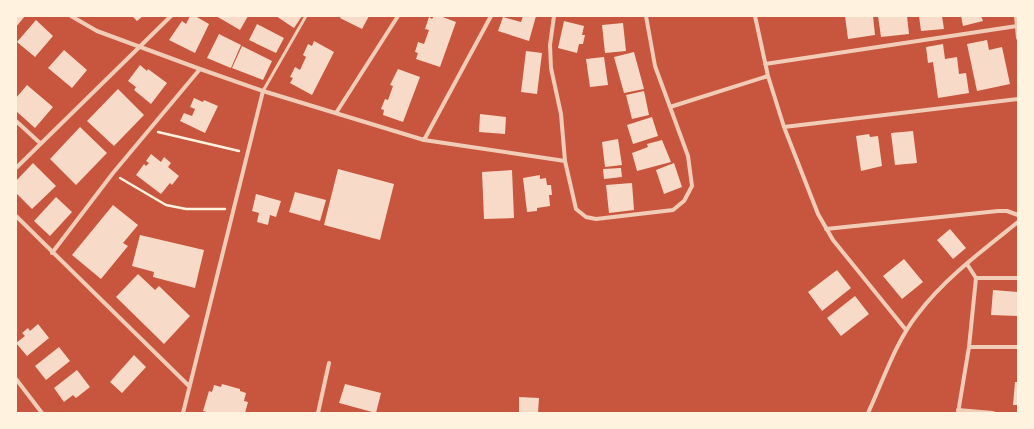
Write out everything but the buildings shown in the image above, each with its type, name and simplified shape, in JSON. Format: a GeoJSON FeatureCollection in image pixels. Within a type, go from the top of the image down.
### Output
{"type":"FeatureCollection","features":[{"type":"Feature","properties":{"kind":"street"},"geometry":{"type":"LineString","coordinates":[[71,16],[97,31],[263,91],[424,140],[564,162]]}},
{"type":"Feature","properties":{"kind":"street"},"geometry":{"type":"LineString","coordinates":[[16,168],[171,16]]}},
{"type":"Feature","properties":{"kind":"street"},"geometry":{"type":"LineString","coordinates":[[336,113],[398,16]]}},
{"type":"Feature","properties":{"kind":"street"},"geometry":{"type":"LineString","coordinates":[[424,140],[491,16]]}},
{"type":"Feature","properties":{"kind":"street"},"geometry":{"type":"LineString","coordinates":[[554,16],[550,45],[551,68],[561,114],[564,162],[576,209],[586,217],[596,220],[673,210],[688,196],[692,186],[688,156],[656,66],[646,16]]}},
{"type":"Feature","properties":{"kind":"street"},"geometry":{"type":"LineString","coordinates":[[755,16],[768,76],[784,127],[811,200],[826,229],[906,330]]}},
{"type":"Feature","properties":{"kind":"street"},"geometry":{"type":"LineString","coordinates":[[1016,16],[1018,38]]}},
{"type":"Feature","properties":{"kind":"street"},"geometry":{"type":"LineString","coordinates":[[765,64],[1017,26]]}},
{"type":"Feature","properties":{"kind":"street"},"geometry":{"type":"LineString","coordinates":[[52,253],[148,129],[200,68]]}},
{"type":"Feature","properties":{"kind":"street"},"geometry":{"type":"LineString","coordinates":[[670,107],[768,76]]}},
{"type":"Feature","properties":{"kind":"street"},"geometry":{"type":"LineString","coordinates":[[183,413],[263,91]]}},
{"type":"Feature","properties":{"kind":"street"},"geometry":{"type":"LineString","coordinates":[[784,127],[1018,99]]}},
{"type":"Feature","properties":{"kind":"street"},"geometry":{"type":"LineString","coordinates":[[16,121],[40,143]]}},
{"type":"Feature","properties":{"kind":"street"},"geometry":{"type":"LineString","coordinates":[[826,229],[1007,210],[1018,215]]}},
{"type":"Feature","properties":{"kind":"street"},"geometry":{"type":"LineString","coordinates":[[16,216],[189,386]]}},
{"type":"Feature","properties":{"kind":"street"},"geometry":{"type":"LineString","coordinates":[[868,413],[906,330],[928,301],[967,264],[1018,222]]}},
{"type":"Feature","properties":{"kind":"street"},"geometry":{"type":"LineString","coordinates":[[967,264],[976,278],[969,347],[958,412],[993,413]]}},
{"type":"Feature","properties":{"kind":"street"},"geometry":{"type":"LineString","coordinates":[[976,278],[1018,278]]}},
{"type":"Feature","properties":{"kind":"street"},"geometry":{"type":"LineString","coordinates":[[969,347],[1018,347]]}},
{"type":"Feature","properties":{"kind":"street"},"geometry":{"type":"LineString","coordinates":[[318,413],[329,363]]}},
{"type":"Feature","properties":{"kind":"street"},"geometry":{"type":"LineString","coordinates":[[16,379],[42,413]]}},
{"type":"Feature","properties":{"kind":"lane"},"geometry":{"type":"LineString","coordinates":[[263,91],[306,16]]}},
{"type":"Feature","properties":{"kind":"path"},"geometry":{"type":"LineString","coordinates":[[148,129],[247,153]]}},
{"type":"Feature","properties":{"kind":"path"},"geometry":{"type":"LineString","coordinates":[[113,173],[166,205],[186,209],[234,209]]}}]}
